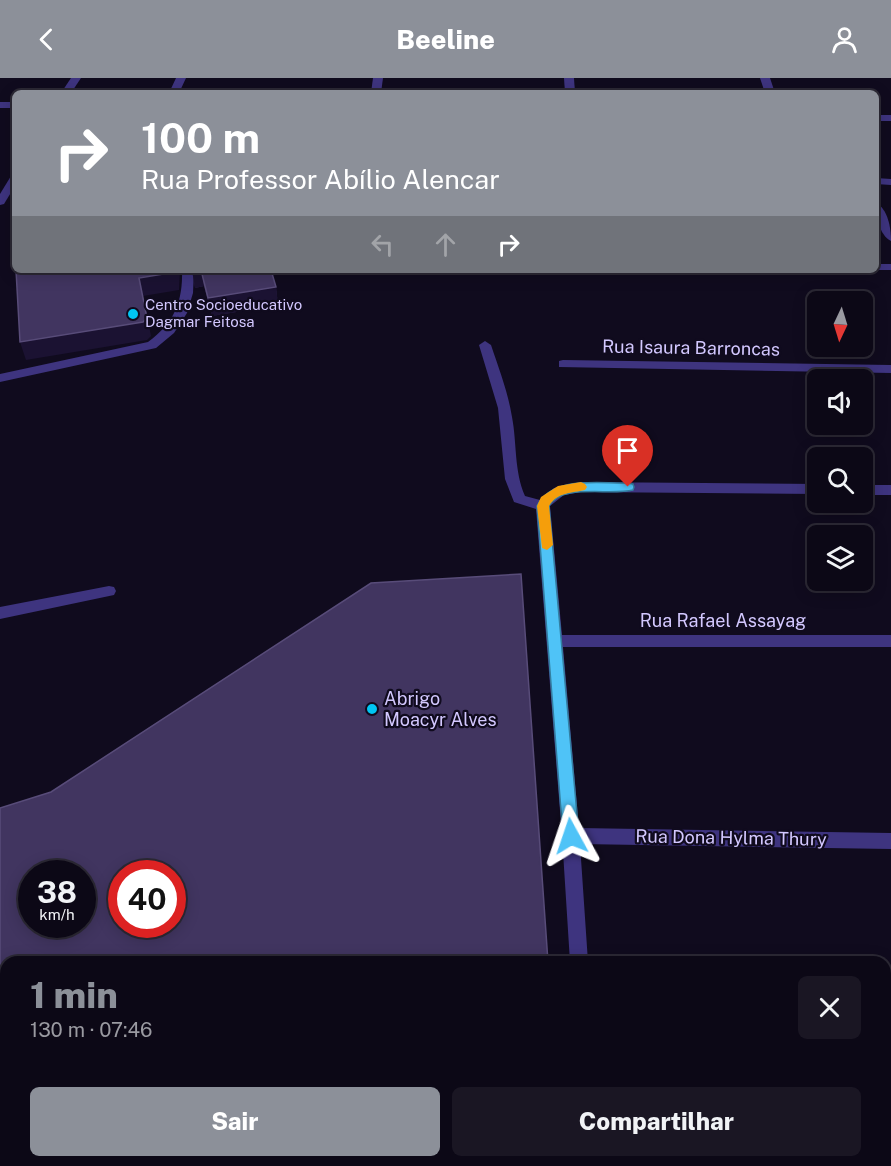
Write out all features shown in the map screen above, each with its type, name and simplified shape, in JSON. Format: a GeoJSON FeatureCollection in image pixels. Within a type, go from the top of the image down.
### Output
{"type":"FeatureCollection","features":[{"type":"Feature","properties":{"kind":"street"},"geometry":{"type":"LineString","coordinates":[[0,202],[12,183]]}},
{"type":"Feature","properties":{"kind":"street"},"geometry":{"type":"LineString","coordinates":[[879,212],[891,238]]}},
{"type":"Feature","properties":{"kind":"street"},"geometry":{"type":"LineString","coordinates":[[0,378],[152,345],[170,333],[182,314],[189,284],[188,273]]}},
{"type":"Feature","properties":{"kind":"street"},"geometry":{"type":"LineString","coordinates":[[485,345],[499,384],[507,418],[512,485],[519,498],[543,506]]}},
{"type":"Feature","properties":{"kind":"street","name":"Rua Isaura Barroncas"},"geometry":{"type":"LineString","coordinates":[[563,364],[891,369]]}},
{"type":"Feature","properties":{"kind":"street"},"geometry":{"type":"LineString","coordinates":[[579,956],[571,836],[543,506],[548,497],[562,489],[581,487],[807,489]]}},
{"type":"Feature","properties":{"kind":"street"},"geometry":{"type":"LineString","coordinates":[[873,490],[891,490]]}},
{"type":"Feature","properties":{"kind":"street"},"geometry":{"type":"LineString","coordinates":[[0,613],[109,591]]}},
{"type":"Feature","properties":{"kind":"street","name":"Rua Rafael Assayag"},"geometry":{"type":"LineString","coordinates":[[555,641],[891,641]]}},
{"type":"Feature","properties":{"kind":"street","name":"Rua Dona Hylma Thury"},"geometry":{"type":"LineString","coordinates":[[571,836],[891,841]]}},
{"type":"Feature","properties":{"kind":"building"},"geometry":{"type":"Polygon","coordinates":[[[16,273],[169,273],[139,278],[147,318],[143,322],[20,342],[16,273]]]}},
{"type":"Feature","properties":{"kind":"building"},"geometry":{"type":"Polygon","coordinates":[[[202,273],[272,273],[276,287],[208,298],[202,273]]]}},
{"type":"Feature","properties":{"kind":"building","name":"Abrigo Moacyr Alves"},"geometry":{"type":"Polygon","coordinates":[[[521,574],[548,956],[0,956],[0,808],[51,792],[371,583],[521,574]]]}},
{"type":"Feature","properties":{"kind":"slow traffic"},"geometry":{"type":"LineString","coordinates":[[547,545],[543,506],[548,497],[562,489],[581,487]]}},
{"type":"Feature","properties":{"kind":"place","name":"Centro Socioeducativo Dagmar Feitosa"},"geometry":{"type":"Point","coordinates":[133,314]}},
{"type":"Feature","properties":{"kind":"place","name":"Abrigo Moacyr Alves"},"geometry":{"type":"Point","coordinates":[372,709]}},
{"type":"Feature","properties":{"kind":"route"},"geometry":{"type":"LineString","coordinates":[[571,836],[543,506],[548,497],[562,489],[628,487]]}}]}
